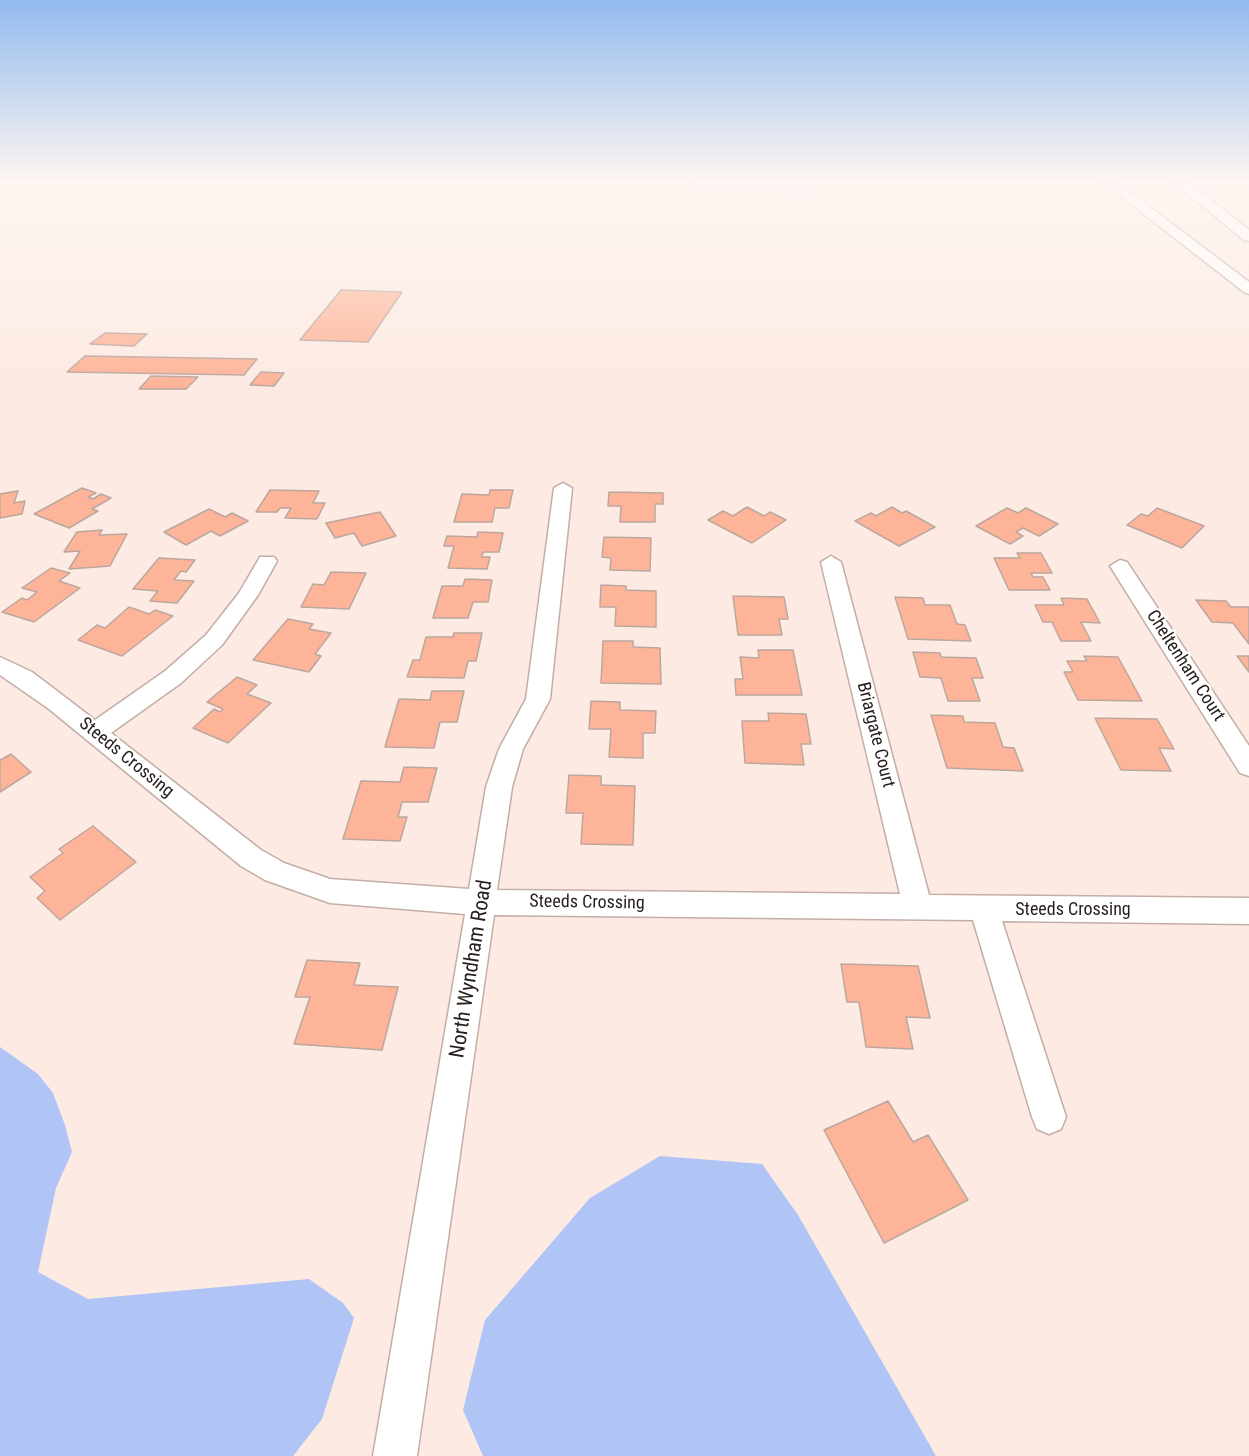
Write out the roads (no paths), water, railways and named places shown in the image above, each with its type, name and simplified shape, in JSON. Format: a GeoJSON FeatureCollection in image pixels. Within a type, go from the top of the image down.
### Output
{"type":"FeatureCollection","features":[{"type":"Feature","properties":{"kind":"street"},"geometry":{"type":"LineString","coordinates":[[1199,251],[1249,289]]}},
{"type":"Feature","properties":{"kind":"street","name":"North Wyndham Road"},"geometry":{"type":"LineString","coordinates":[[395,1456],[499,787],[505,763],[538,699],[563,488]]}},
{"type":"Feature","properties":{"kind":"street"},"geometry":{"type":"LineString","coordinates":[[95,732],[173,676],[214,640],[248,595],[267,561]]}},
{"type":"Feature","properties":{"kind":"street","name":"Briargate Court"},"geometry":{"type":"LineString","coordinates":[[831,562],[918,908]]}},
{"type":"Feature","properties":{"kind":"street","name":"Cheltenham Court"},"geometry":{"type":"LineString","coordinates":[[1120,566],[1249,766]]}},
{"type":"Feature","properties":{"kind":"street","name":"Steeds Crossing"},"geometry":{"type":"LineString","coordinates":[[0,665],[24,678],[95,732],[218,833],[275,873],[301,884],[355,895],[482,902],[984,910],[1249,911]]}},
{"type":"Feature","properties":{"kind":"street"},"geometry":{"type":"LineString","coordinates":[[984,910],[1049,1117]]}},
{"type":"Feature","properties":{"kind":"water"},"geometry":{"type":"Polygon","coordinates":[[[0,1047],[38,1074],[53,1093],[72,1152],[56,1188],[38,1272],[88,1299],[309,1279],[343,1303],[354,1318],[322,1419],[293,1456],[0,1456],[0,1047]]]}},
{"type":"Feature","properties":{"kind":"water"},"geometry":{"type":"Polygon","coordinates":[[[660,1156],[762,1164],[798,1215],[936,1456],[483,1456],[463,1410],[485,1320],[590,1198],[660,1156]]]}}]}
